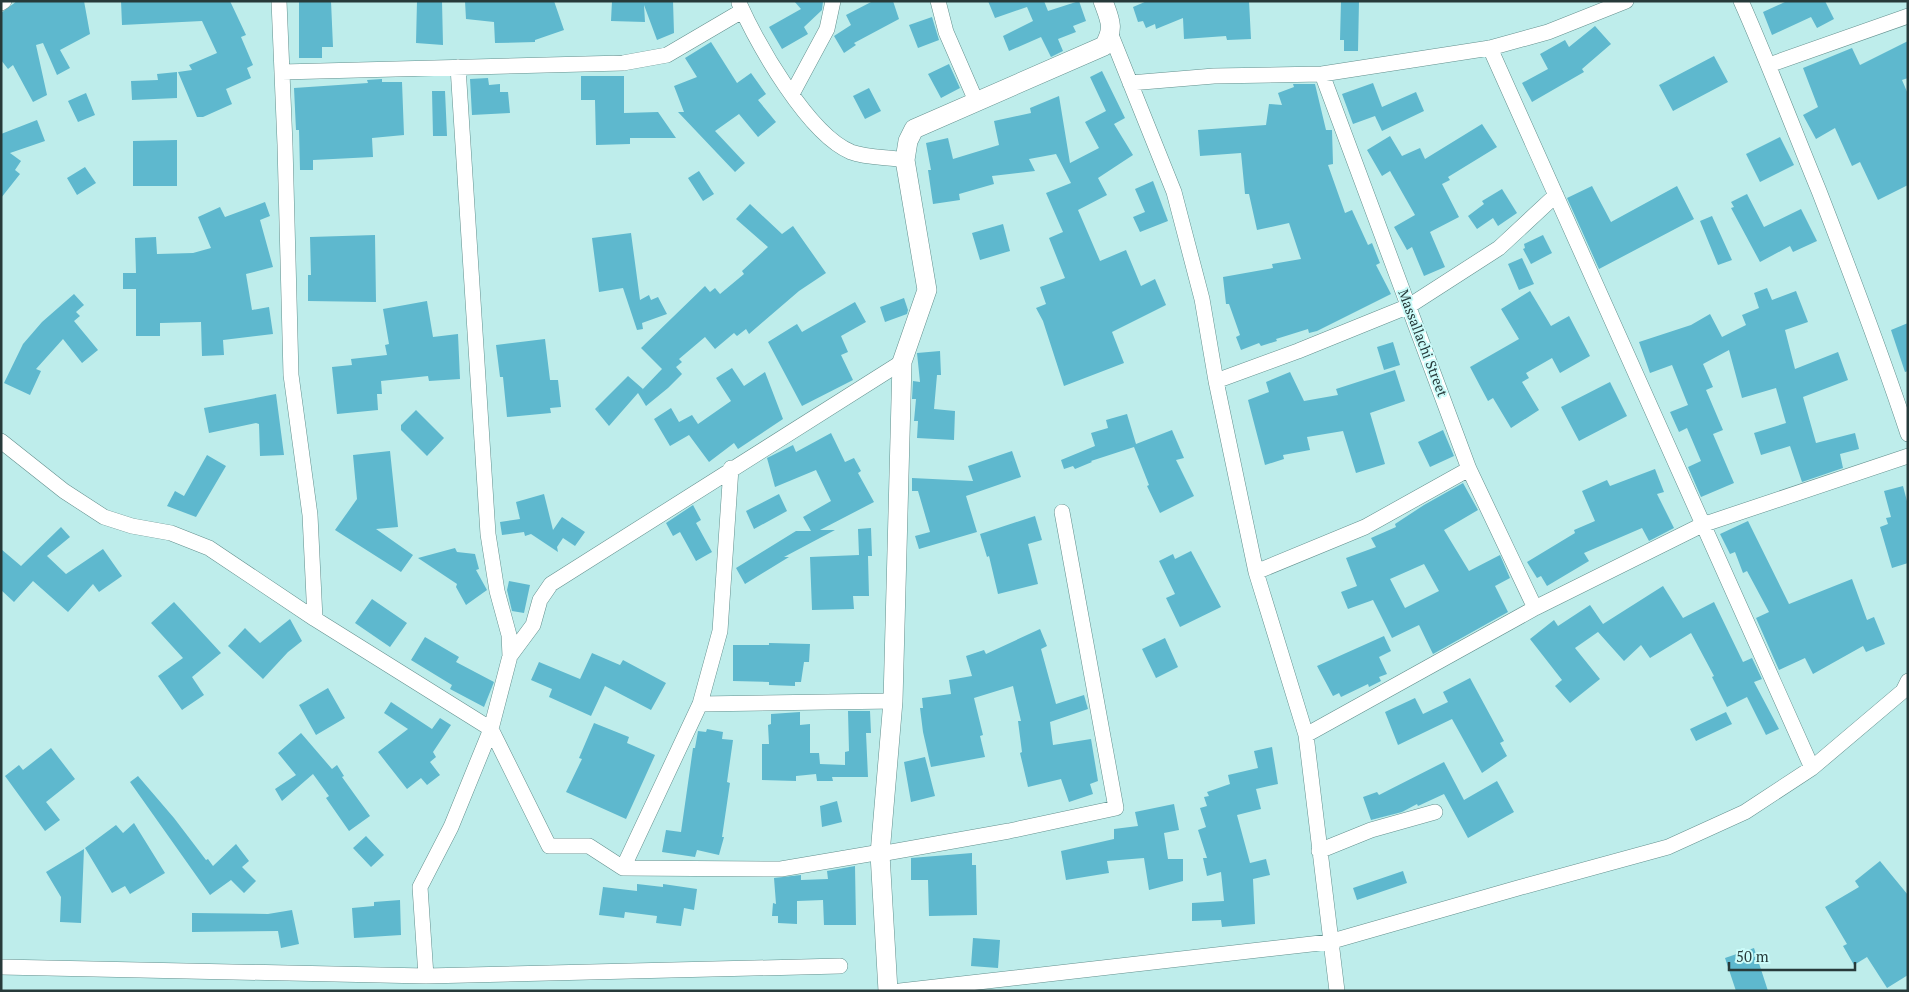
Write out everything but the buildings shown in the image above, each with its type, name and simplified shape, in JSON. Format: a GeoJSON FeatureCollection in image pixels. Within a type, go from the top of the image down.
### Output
{"type":"FeatureCollection","features":[{"type":"Feature","properties":{"kind":"street"},"geometry":{"type":"LineString","coordinates":[[279,1],[291,375],[310,516],[315,619]]}},
{"type":"Feature","properties":{"kind":"street"},"geometry":{"type":"LineString","coordinates":[[792,94],[826,29],[833,1]]}},
{"type":"Feature","properties":{"kind":"street"},"geometry":{"type":"LineString","coordinates":[[938,1],[946,32],[976,101]]}},
{"type":"Feature","properties":{"kind":"street"},"geometry":{"type":"LineString","coordinates":[[1102,1],[1111,21],[1111,35],[1174,192],[1202,299],[1216,381],[1256,572],[1306,735],[1329,942],[1337,991]]}},
{"type":"Feature","properties":{"kind":"street"},"geometry":{"type":"LineString","coordinates":[[1130,83],[1214,76],[1322,74],[1490,48],[1548,32],[1626,1]]}},
{"type":"Feature","properties":{"kind":"street"},"geometry":{"type":"LineString","coordinates":[[1741,1],[1769,65],[1849,268],[1908,434]]}},
{"type":"Feature","properties":{"kind":"street"},"geometry":{"type":"LineString","coordinates":[[282,72],[623,63],[667,55],[740,6],[768,62],[792,94],[828,136],[852,152],[905,160]]}},
{"type":"Feature","properties":{"kind":"street"},"geometry":{"type":"LineString","coordinates":[[1769,65],[1908,16]]}},
{"type":"Feature","properties":{"kind":"street"},"geometry":{"type":"LineString","coordinates":[[888,991],[881,853],[893,701],[902,362],[927,290],[905,160],[908,141],[914,129],[1104,46],[1111,35]]}},
{"type":"Feature","properties":{"kind":"street"},"geometry":{"type":"LineString","coordinates":[[1490,48],[1812,768]]}},
{"type":"Feature","properties":{"kind":"street"},"geometry":{"type":"LineString","coordinates":[[426,976],[420,887],[451,827],[491,729],[510,656],[509,635],[499,599],[488,534],[458,67]]}},
{"type":"Feature","properties":{"kind":"street","name":"Massallachi Street"},"geometry":{"type":"LineString","coordinates":[[1322,74],[1469,469],[1534,608]]}},
{"type":"Feature","properties":{"kind":"street"},"geometry":{"type":"LineString","coordinates":[[1216,381],[1298,351],[1409,306],[1499,248],[1556,195]]}},
{"type":"Feature","properties":{"kind":"street"},"geometry":{"type":"LineString","coordinates":[[510,656],[533,625],[540,600],[551,584],[731,468],[902,362]]}},
{"type":"Feature","properties":{"kind":"street"},"geometry":{"type":"LineString","coordinates":[[1,441],[64,491],[104,517],[132,526],[171,533],[209,548],[315,619],[491,729],[548,846],[590,846],[623,868],[781,869],[1009,831],[1116,808],[1062,512]]}},
{"type":"Feature","properties":{"kind":"street"},"geometry":{"type":"LineString","coordinates":[[1306,735],[1534,608],[1702,525],[1908,456]]}},
{"type":"Feature","properties":{"kind":"street"},"geometry":{"type":"LineString","coordinates":[[623,868],[700,704],[720,632],[731,468]]}},
{"type":"Feature","properties":{"kind":"street"},"geometry":{"type":"LineString","coordinates":[[1256,572],[1364,527],[1469,469]]}},
{"type":"Feature","properties":{"kind":"street"},"geometry":{"type":"LineString","coordinates":[[900,991],[1329,942],[1668,847],[1745,812],[1812,768],[1903,691],[1908,681]]}},
{"type":"Feature","properties":{"kind":"street"},"geometry":{"type":"LineString","coordinates":[[700,704],[893,701]]}},
{"type":"Feature","properties":{"kind":"street"},"geometry":{"type":"LineString","coordinates":[[1319,851],[1371,830],[1435,812]]}},
{"type":"Feature","properties":{"kind":"street"},"geometry":{"type":"LineString","coordinates":[[1,967],[426,976],[840,966]]}}]}
